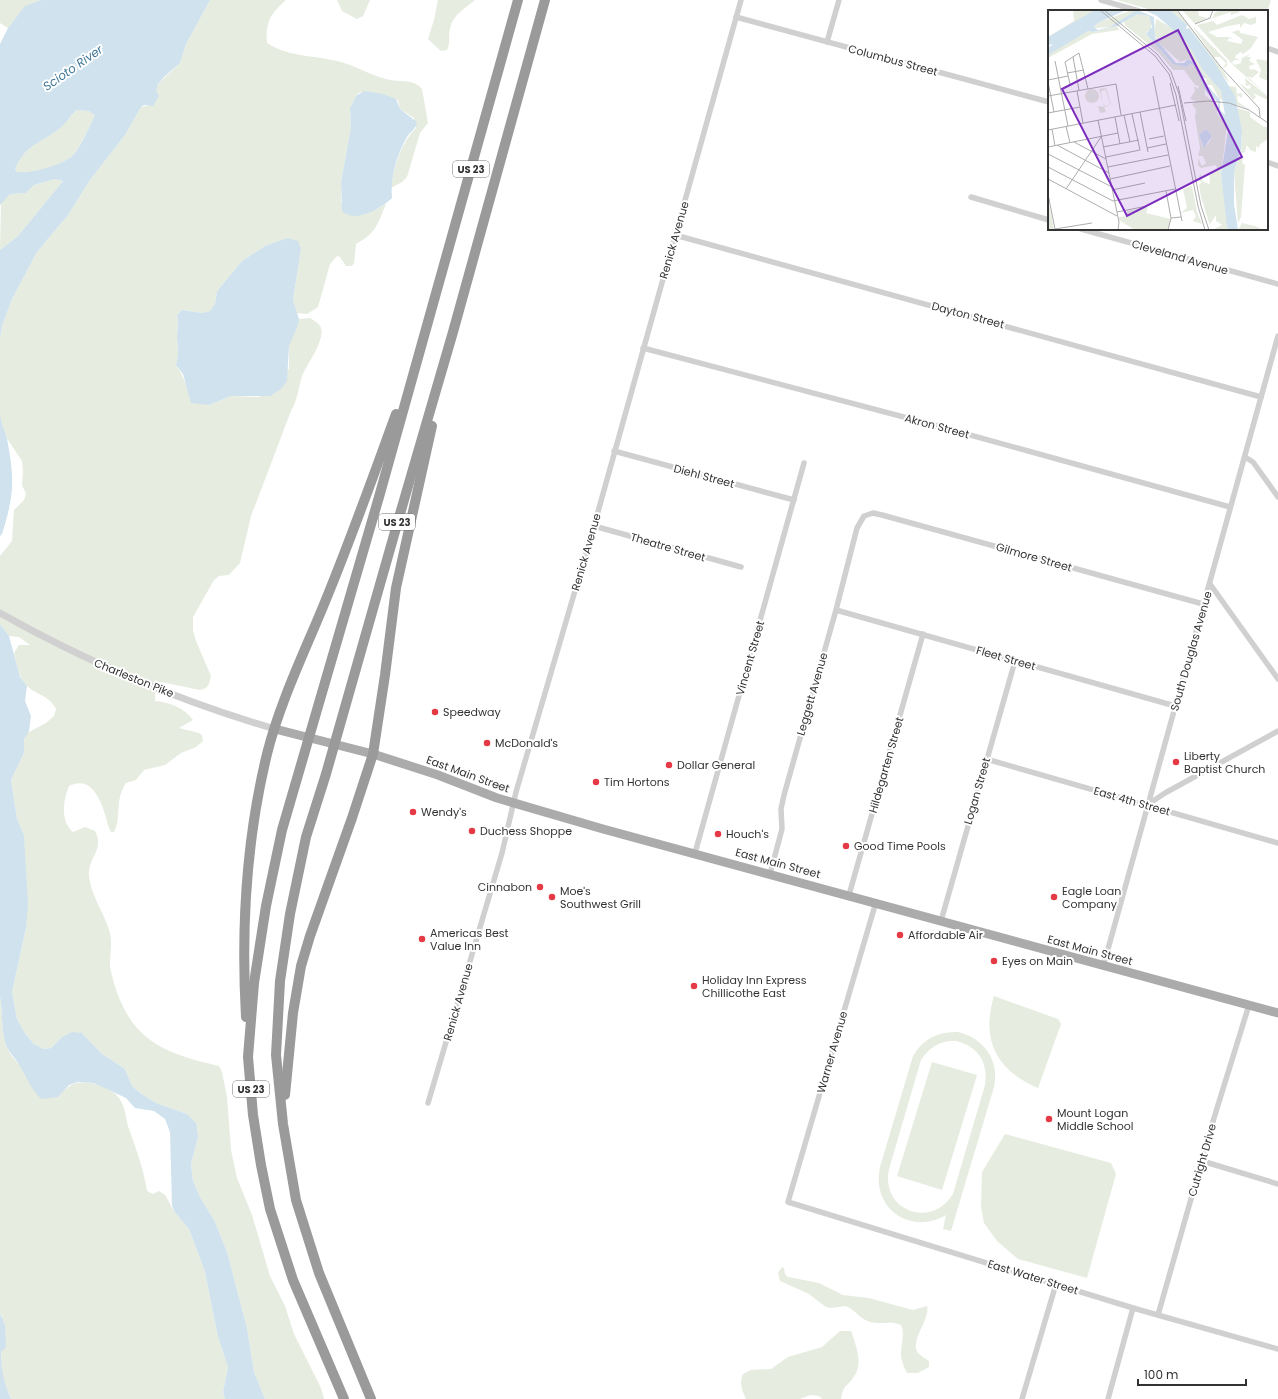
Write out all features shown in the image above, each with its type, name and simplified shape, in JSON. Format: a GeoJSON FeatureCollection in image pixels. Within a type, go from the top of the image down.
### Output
{"type":"FeatureCollection","features":[{"type":"Feature","properties":{"kind":"highway","name":"US 23"},"geometry":{"type":"LineString","coordinates":[[344,1399],[293,1280],[270,1209],[253,1115],[248,1057],[254,984],[266,906],[282,830],[319,707],[518,0]]}},
{"type":"Feature","properties":{"kind":"highway","name":"US 23"},"geometry":{"type":"LineString","coordinates":[[371,1399],[319,1273],[296,1200],[283,1124],[276,1056],[280,981],[290,914],[306,837],[326,774],[453,332],[545,0]]}},
{"type":"Feature","properties":{"kind":"highway"},"geometry":{"type":"LineString","coordinates":[[283,1124],[287,1057],[301,966],[373,754],[396,588],[453,332]]}},
{"type":"Feature","properties":{"kind":"highway"},"geometry":{"type":"LineString","coordinates":[[248,1057],[243,961],[248,871],[256,808],[274,729],[374,476],[423,337]]}},
{"type":"Feature","properties":{"kind":"main road","name":"East Main Street"},"geometry":{"type":"LineString","coordinates":[[274,729],[373,754],[514,803],[876,902],[1103,967],[1278,1013]]}},
{"type":"Feature","properties":{"kind":"street","name":"Renick Avenue"},"geometry":{"type":"LineString","coordinates":[[428,1103],[502,853],[514,803],[594,526],[741,0]]}},
{"type":"Feature","properties":{"kind":"street"},"geometry":{"type":"LineString","coordinates":[[828,42],[839,0]]}},
{"type":"Feature","properties":{"kind":"street"},"geometry":{"type":"LineString","coordinates":[[1102,0],[1136,10]]}},
{"type":"Feature","properties":{"kind":"street","name":"Columbus Street"},"geometry":{"type":"LineString","coordinates":[[736,17],[1048,102]]}},
{"type":"Feature","properties":{"kind":"street"},"geometry":{"type":"LineString","coordinates":[[1268,48],[1278,52]]}},
{"type":"Feature","properties":{"kind":"street"},"geometry":{"type":"LineString","coordinates":[[1268,162],[1278,166]]}},
{"type":"Feature","properties":{"kind":"street"},"geometry":{"type":"LineString","coordinates":[[971,197],[1048,220]]}},
{"type":"Feature","properties":{"kind":"street","name":"Cleveland Avenue"},"geometry":{"type":"LineString","coordinates":[[1085,230],[1278,284]]}},
{"type":"Feature","properties":{"kind":"street","name":"Dayton Street"},"geometry":{"type":"LineString","coordinates":[[676,235],[1261,397]]}},
{"type":"Feature","properties":{"kind":"street","name":"South Douglas Avenue"},"geometry":{"type":"LineString","coordinates":[[1103,967],[1278,336]]}},
{"type":"Feature","properties":{"kind":"street","name":"Akron Street"},"geometry":{"type":"LineString","coordinates":[[643,348],[934,425],[1230,507]]}},
{"type":"Feature","properties":{"kind":"street","name":"Diehl Street"},"geometry":{"type":"LineString","coordinates":[[614,451],[794,500]]}},
{"type":"Feature","properties":{"kind":"street"},"geometry":{"type":"LineString","coordinates":[[1245,457],[1253,462],[1278,497]]}},
{"type":"Feature","properties":{"kind":"street","name":"Vincent Street"},"geometry":{"type":"LineString","coordinates":[[695,853],[804,463]]}},
{"type":"Feature","properties":{"kind":"street","name":"Gilmore Street"},"geometry":{"type":"LineString","coordinates":[[864,516],[873,513],[882,515],[1203,604]]}},
{"type":"Feature","properties":{"kind":"street","name":"Leggett Avenue"},"geometry":{"type":"LineString","coordinates":[[770,874],[782,829],[782,802],[836,610],[857,528],[864,516]]}},
{"type":"Feature","properties":{"kind":"street","name":"Theatre Street"},"geometry":{"type":"LineString","coordinates":[[594,526],[741,567]]}},
{"type":"Feature","properties":{"kind":"street"},"geometry":{"type":"LineString","coordinates":[[1210,584],[1278,679]]}},
{"type":"Feature","properties":{"kind":"street","name":"Fleet Street"},"geometry":{"type":"LineString","coordinates":[[836,610],[1175,706]]}},
{"type":"Feature","properties":{"kind":"street","name":"Charleston Pike"},"geometry":{"type":"LineString","coordinates":[[0,613],[85,658],[218,712],[274,729]]}},
{"type":"Feature","properties":{"kind":"street","name":"Hildegarten Street"},"geometry":{"type":"LineString","coordinates":[[850,895],[923,634]]}},
{"type":"Feature","properties":{"kind":"street","name":"Logan Street"},"geometry":{"type":"LineString","coordinates":[[941,921],[1015,661]]}},
{"type":"Feature","properties":{"kind":"street"},"geometry":{"type":"LineString","coordinates":[[1147,806],[1165,793],[1278,731]]}},
{"type":"Feature","properties":{"kind":"street","name":"East 4th Street"},"geometry":{"type":"LineString","coordinates":[[986,759],[1278,843]]}},
{"type":"Feature","properties":{"kind":"street","name":"Warner Avenue"},"geometry":{"type":"LineString","coordinates":[[788,1202],[876,902]]}},
{"type":"Feature","properties":{"kind":"street","name":"Cutright Drive"},"geometry":{"type":"LineString","coordinates":[[1158,1315],[1249,1005]]}},
{"type":"Feature","properties":{"kind":"street"},"geometry":{"type":"LineString","coordinates":[[1202,1161],[1278,1184]]}},
{"type":"Feature","properties":{"kind":"street","name":"East Water Street"},"geometry":{"type":"LineString","coordinates":[[788,1202],[1133,1308],[1278,1350]]}},
{"type":"Feature","properties":{"kind":"street"},"geometry":{"type":"LineString","coordinates":[[1022,1399],[1056,1284]]}},
{"type":"Feature","properties":{"kind":"street"},"geometry":{"type":"LineString","coordinates":[[1108,1399],[1133,1308]]}},
{"type":"Feature","properties":{"kind":"shaded area"},"geometry":{"type":"Polygon","coordinates":[[[0,0],[41,0],[25,7],[8,28],[0,23],[0,0]]]}},
{"type":"Feature","properties":{"kind":"shaded area"},"geometry":{"type":"Polygon","coordinates":[[[210,0],[286,0],[276,9],[270,18],[267,29],[267,43],[276,48],[294,54],[344,63],[384,79],[411,82],[422,89],[428,123],[420,133],[407,177],[402,182],[391,188],[399,155],[406,141],[416,128],[414,118],[400,109],[398,100],[360,92],[356,96],[350,108],[351,127],[341,182],[341,202],[375,210],[386,204],[376,227],[368,236],[356,244],[354,263],[352,266],[346,266],[340,257],[337,256],[330,264],[318,307],[307,314],[297,313],[293,300],[301,249],[287,238],[265,246],[242,261],[217,291],[215,304],[210,311],[202,313],[182,310],[177,315],[178,357],[176,365],[185,382],[190,399],[209,405],[231,396],[259,397],[289,369],[289,345],[299,319],[310,318],[319,325],[322,333],[318,346],[302,376],[295,402],[251,516],[240,563],[229,575],[219,576],[214,580],[193,617],[193,631],[196,641],[211,676],[209,684],[206,688],[200,690],[161,682],[155,691],[155,701],[176,706],[193,720],[179,728],[199,733],[202,735],[203,741],[196,747],[181,753],[165,765],[144,770],[136,780],[126,783],[120,796],[118,821],[114,832],[111,832],[109,828],[97,796],[92,789],[86,785],[78,783],[69,786],[64,804],[64,816],[73,832],[85,827],[95,831],[98,838],[97,849],[90,864],[90,883],[110,933],[111,972],[126,1012],[136,1027],[148,1038],[162,1047],[178,1055],[219,1066],[222,1072],[227,1097],[231,1150],[237,1178],[252,1215],[270,1276],[285,1306],[294,1334],[321,1388],[324,1399],[265,1399],[254,1372],[247,1328],[227,1252],[215,1222],[200,1197],[193,1181],[191,1164],[198,1137],[187,1114],[156,1103],[140,1093],[132,1086],[125,1069],[101,1053],[82,1033],[62,1037],[51,1048],[44,1049],[34,1044],[26,1035],[17,1019],[12,992],[26,928],[24,835],[17,819],[11,780],[24,753],[24,739],[27,733],[46,723],[54,716],[56,709],[47,698],[27,686],[20,675],[14,653],[19,645],[30,645],[19,637],[9,636],[0,624],[0,556],[12,541],[14,510],[24,500],[26,494],[22,485],[22,461],[6,437],[0,417],[0,339],[2,326],[12,299],[37,252],[68,215],[90,180],[125,135],[141,107],[150,105],[158,84],[180,63],[186,44],[210,0]]]}},
{"type":"Feature","properties":{"kind":"shaded area"},"geometry":{"type":"Polygon","coordinates":[[[337,0],[370,0],[363,16],[357,19],[342,11],[337,0]]]}},
{"type":"Feature","properties":{"kind":"shaded area"},"geometry":{"type":"Polygon","coordinates":[[[438,0],[475,0],[454,19],[450,28],[447,50],[441,51],[428,39],[438,0]]]}},
{"type":"Feature","properties":{"kind":"shaded area"},"geometry":{"type":"Polygon","coordinates":[[[1117,0],[1271,0],[1268,10],[1152,10],[1117,0]]]}},
{"type":"Feature","properties":{"kind":"shaded area"},"geometry":{"type":"Polygon","coordinates":[[[77,110],[89,111],[95,115],[82,142],[72,156],[68,160],[46,169],[17,173],[15,169],[19,160],[24,154],[34,145],[60,128],[77,110]]]}},
{"type":"Feature","properties":{"kind":"shaded area"},"geometry":{"type":"Polygon","coordinates":[[[55,179],[63,181],[18,236],[0,250],[1,202],[10,194],[26,193],[34,185],[55,179]]]}},
{"type":"Feature","properties":{"kind":"shaded area"},"geometry":{"type":"Polygon","coordinates":[[[994,996],[1058,1019],[1061,1024],[1038,1088],[1024,1081],[1012,1072],[1002,1063],[995,1052],[989,1026],[990,1012],[994,996]]]}},
{"type":"Feature","properties":{"kind":"shaded area"},"geometry":{"type":"Polygon","coordinates":[[[0,997],[5,1042],[13,1058],[27,1072],[58,1097],[71,1085],[83,1083],[95,1084],[106,1088],[114,1093],[121,1101],[142,1167],[147,1191],[153,1194],[159,1191],[165,1195],[174,1211],[189,1229],[205,1272],[218,1337],[228,1367],[223,1392],[225,1399],[11,1399],[3,1378],[1,1362],[0,997]]]}},
{"type":"Feature","properties":{"kind":"shaded area"},"geometry":{"type":"Polygon","coordinates":[[[951,1032],[958,1032],[967,1035],[982,1045],[992,1060],[995,1068],[995,1077],[994,1087],[951,1231],[943,1229],[946,1215],[932,1221],[919,1222],[907,1220],[896,1214],[887,1206],[881,1195],[879,1182],[880,1167],[913,1056],[921,1045],[932,1037],[951,1032]],[[951,1041],[940,1043],[928,1051],[921,1060],[889,1169],[888,1183],[892,1195],[899,1204],[909,1210],[921,1213],[932,1211],[944,1205],[953,1194],[985,1085],[986,1077],[980,1057],[976,1051],[964,1043],[951,1041]]]}},
{"type":"Feature","properties":{"kind":"shaded area"},"geometry":{"type":"Polygon","coordinates":[[[932,1062],[977,1075],[942,1190],[897,1176],[932,1062]]]}},
{"type":"Feature","properties":{"kind":"shaded area"},"geometry":{"type":"Polygon","coordinates":[[[1005,1134],[1111,1163],[1116,1174],[1087,1278],[1018,1259],[997,1241],[984,1223],[981,1207],[982,1172],[1005,1134]]]}},
{"type":"Feature","properties":{"kind":"shaded area"},"geometry":{"type":"Polygon","coordinates":[[[782,1267],[784,1268],[785,1274],[788,1277],[819,1283],[843,1295],[869,1298],[913,1310],[927,1306],[926,1317],[916,1342],[916,1348],[918,1353],[929,1361],[929,1367],[918,1373],[907,1373],[901,1356],[903,1335],[901,1325],[893,1323],[870,1322],[863,1319],[852,1309],[846,1306],[831,1308],[826,1307],[809,1294],[780,1281],[778,1273],[782,1267]]]}},
{"type":"Feature","properties":{"kind":"shaded area"},"geometry":{"type":"Polygon","coordinates":[[[840,1331],[851,1331],[859,1361],[856,1373],[844,1389],[841,1399],[822,1399],[819,1396],[810,1395],[800,1399],[746,1399],[741,1384],[743,1374],[751,1370],[771,1369],[788,1357],[822,1347],[840,1331]]]}},
{"type":"Feature","properties":{"kind":"water","name":"Scioto River"},"geometry":{"type":"Polygon","coordinates":[[[41,0],[210,0],[186,44],[180,63],[158,84],[156,91],[159,96],[153,106],[144,105],[141,107],[125,135],[90,180],[68,215],[37,252],[12,299],[2,326],[0,339],[0,250],[18,236],[63,181],[55,179],[34,185],[26,193],[10,194],[0,205],[0,44],[8,28],[25,6],[41,0]],[[77,110],[65,124],[29,149],[19,160],[15,169],[17,172],[30,172],[54,166],[72,156],[82,142],[95,115],[89,111],[77,110]]]}},
{"type":"Feature","properties":{"kind":"water"},"geometry":{"type":"Polygon","coordinates":[[[364,91],[383,94],[396,99],[400,109],[417,122],[407,137],[397,158],[392,182],[392,198],[375,210],[354,216],[347,215],[342,211],[341,182],[351,127],[350,108],[356,96],[364,91]]]}},
{"type":"Feature","properties":{"kind":"water"},"geometry":{"type":"Polygon","coordinates":[[[287,238],[298,241],[301,249],[293,300],[299,319],[289,346],[287,381],[281,389],[270,396],[231,396],[209,405],[191,403],[183,374],[176,365],[178,357],[177,315],[182,310],[202,313],[210,311],[215,304],[217,291],[242,261],[265,246],[287,238]]]}},
{"type":"Feature","properties":{"kind":"water"},"geometry":{"type":"Polygon","coordinates":[[[0,415],[7,439],[11,465],[12,487],[9,509],[2,534],[0,536],[0,415]]]}},
{"type":"Feature","properties":{"kind":"water"},"geometry":{"type":"Polygon","coordinates":[[[0,624],[9,636],[20,677],[27,686],[25,701],[31,716],[29,731],[24,739],[24,753],[11,780],[17,819],[24,835],[28,904],[26,928],[12,992],[17,1019],[26,1035],[34,1044],[44,1049],[51,1048],[62,1037],[72,1032],[82,1033],[101,1053],[125,1069],[132,1086],[140,1093],[156,1103],[187,1114],[196,1123],[198,1137],[191,1164],[193,1181],[200,1197],[215,1222],[227,1252],[247,1328],[254,1372],[265,1399],[225,1399],[223,1392],[228,1367],[218,1337],[205,1272],[189,1229],[174,1211],[172,1205],[170,1132],[165,1119],[154,1111],[135,1108],[126,1098],[94,1083],[78,1082],[69,1085],[58,1097],[41,1099],[6,1045],[3,1031],[0,997],[0,624]]]}},
{"type":"Feature","properties":{"kind":"water"},"geometry":{"type":"Polygon","coordinates":[[[0,1313],[5,1325],[6,1347],[1,1352],[2,1370],[6,1387],[11,1399],[0,1399],[0,1313]]]}},
{"type":"Feature","properties":{"kind":"place","name":"Speedway"},"geometry":{"type":"Point","coordinates":[435,712]}},
{"type":"Feature","properties":{"kind":"place","name":"McDonald's"},"geometry":{"type":"Point","coordinates":[487,743]}},
{"type":"Feature","properties":{"kind":"place","name":"Liberty Baptist Church"},"geometry":{"type":"Point","coordinates":[1176,762]}},
{"type":"Feature","properties":{"kind":"place","name":"Dollar General"},"geometry":{"type":"Point","coordinates":[669,765]}},
{"type":"Feature","properties":{"kind":"place","name":"Tim Hortons"},"geometry":{"type":"Point","coordinates":[596,782]}},
{"type":"Feature","properties":{"kind":"place","name":"Wendy's"},"geometry":{"type":"Point","coordinates":[413,812]}},
{"type":"Feature","properties":{"kind":"place","name":"Duchess Shoppe"},"geometry":{"type":"Point","coordinates":[472,831]}},
{"type":"Feature","properties":{"kind":"place","name":"Houch's"},"geometry":{"type":"Point","coordinates":[718,834]}},
{"type":"Feature","properties":{"kind":"place","name":"Good Time Pools"},"geometry":{"type":"Point","coordinates":[846,846]}},
{"type":"Feature","properties":{"kind":"place","name":"Cinnabon"},"geometry":{"type":"Point","coordinates":[540,887]}},
{"type":"Feature","properties":{"kind":"place","name":"Moe's Southwest Grill"},"geometry":{"type":"Point","coordinates":[552,897]}},
{"type":"Feature","properties":{"kind":"place","name":"Eagle Loan Company"},"geometry":{"type":"Point","coordinates":[1054,897]}},
{"type":"Feature","properties":{"kind":"place","name":"Affordable Air"},"geometry":{"type":"Point","coordinates":[900,935]}},
{"type":"Feature","properties":{"kind":"place","name":"Americas Best Value Inn"},"geometry":{"type":"Point","coordinates":[422,939]}},
{"type":"Feature","properties":{"kind":"place","name":"Eyes on Main"},"geometry":{"type":"Point","coordinates":[994,961]}},
{"type":"Feature","properties":{"kind":"place","name":"Holiday Inn Express Chillicothe East"},"geometry":{"type":"Point","coordinates":[694,986]}},
{"type":"Feature","properties":{"kind":"place","name":"Mount Logan Middle School"},"geometry":{"type":"Point","coordinates":[1049,1119]}}]}
